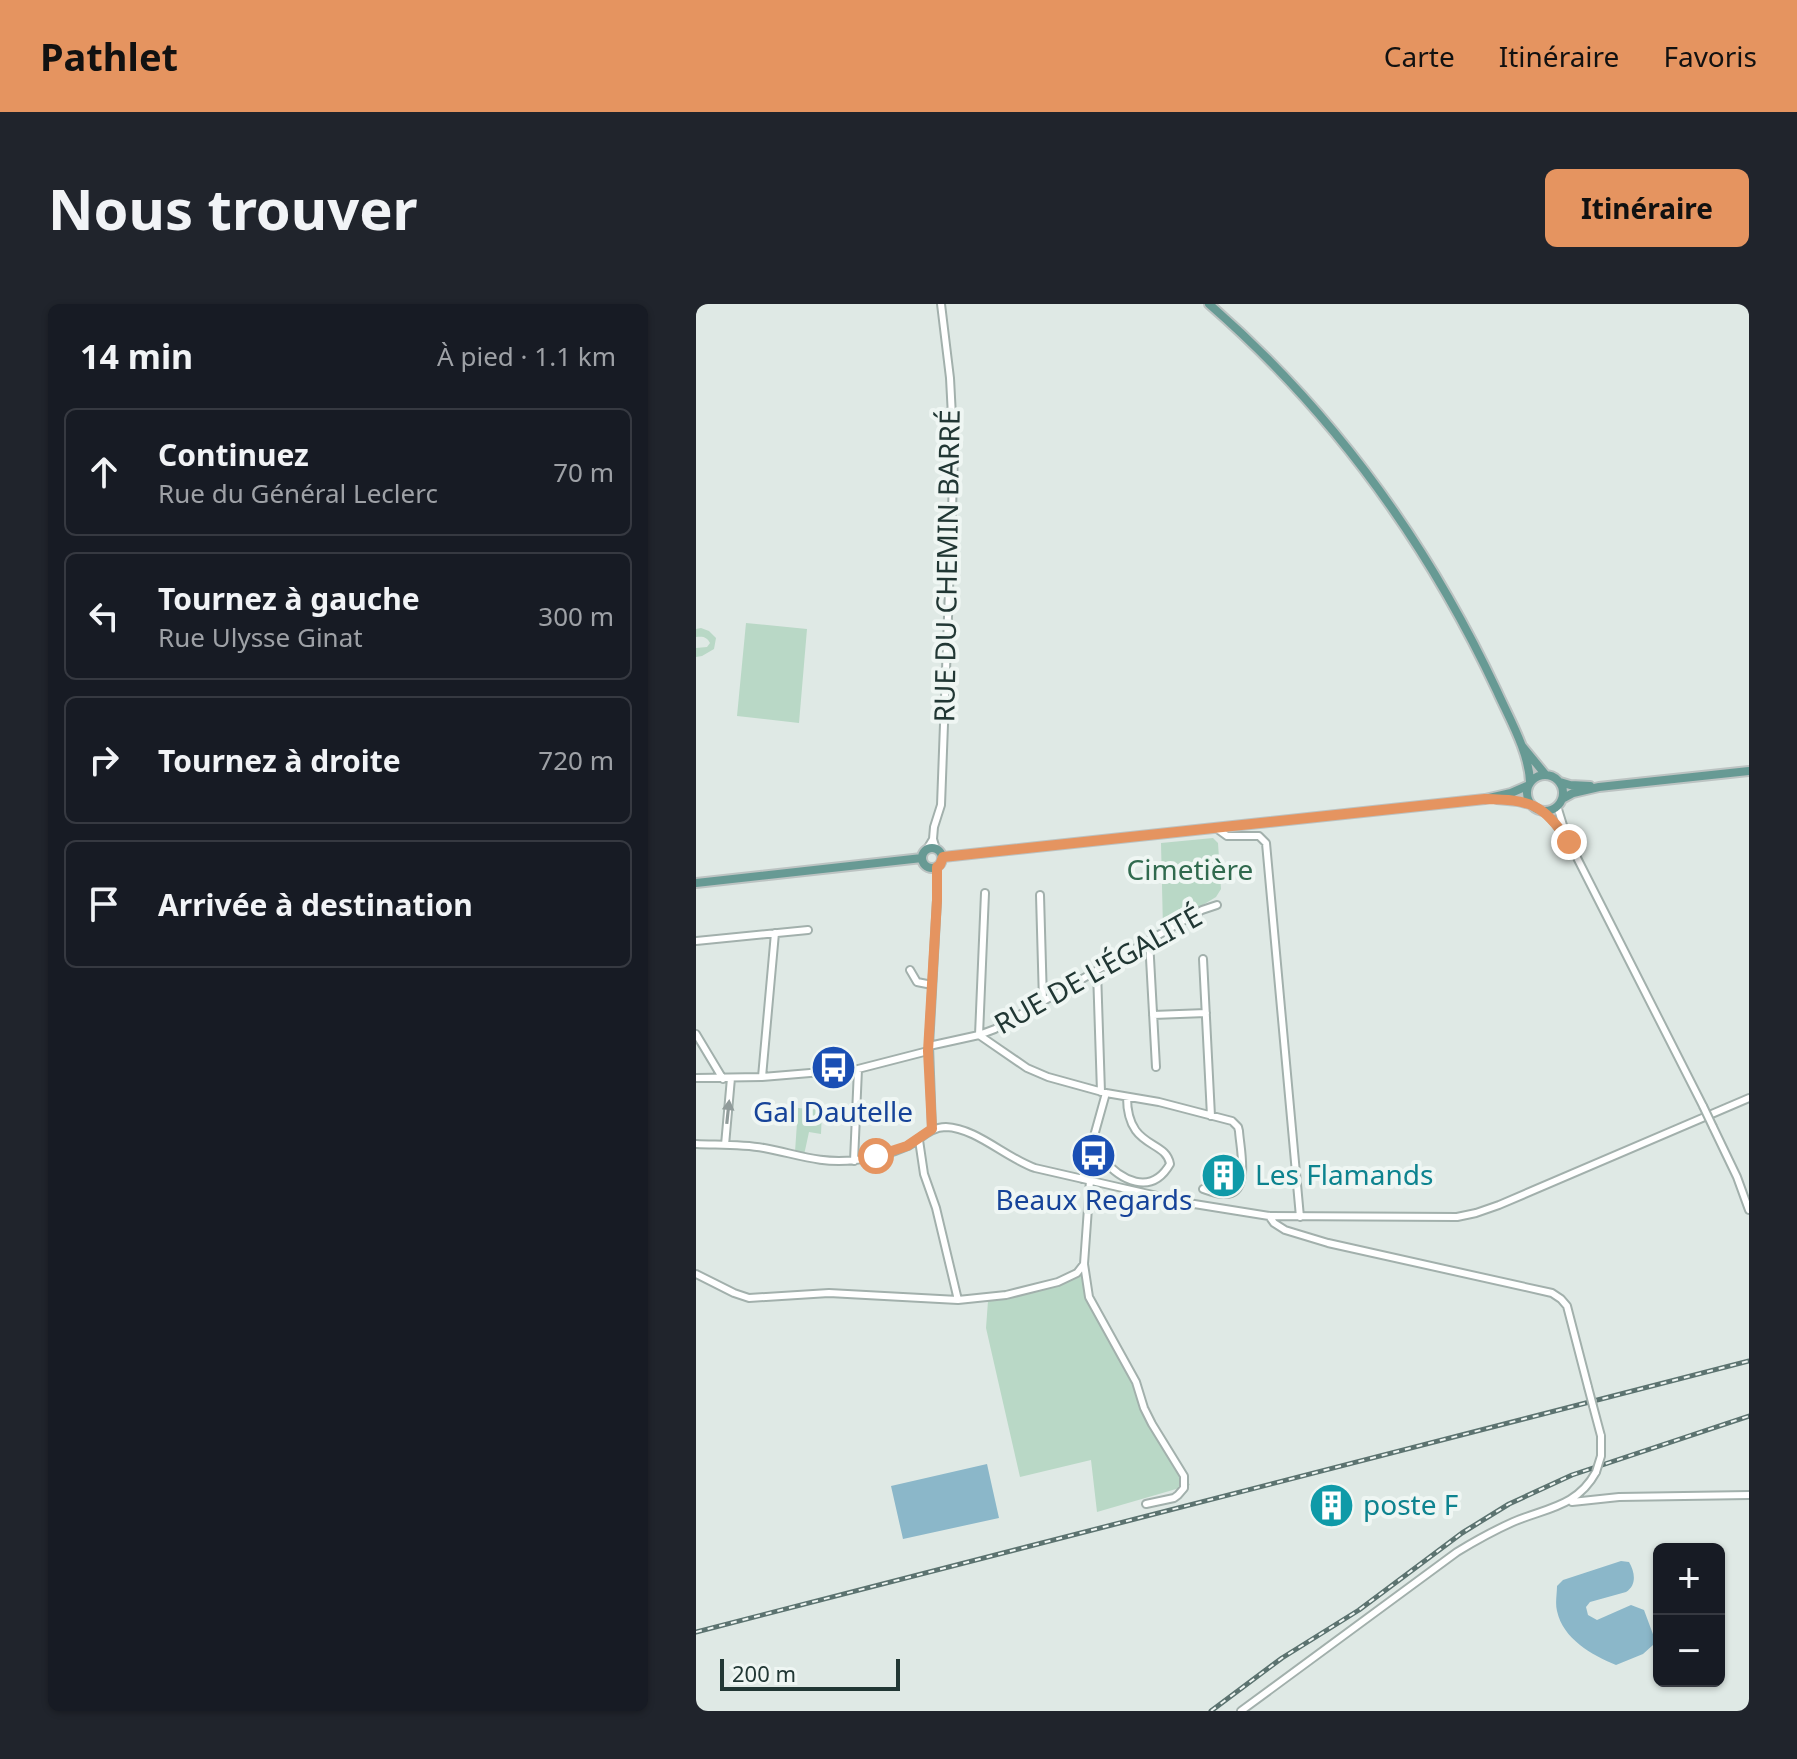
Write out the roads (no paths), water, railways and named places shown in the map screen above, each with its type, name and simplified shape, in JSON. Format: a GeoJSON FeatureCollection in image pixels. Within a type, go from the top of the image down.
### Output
{"type":"FeatureCollection","features":[{"type":"Feature","properties":{"kind":"main road"},"geometry":{"type":"LineString","coordinates":[[1209,304],[1247,338],[1304,398],[1391,506],[1423,555],[1458,614],[1522,745],[1528,767],[1526,792],[1530,804]]}},
{"type":"Feature","properties":{"kind":"main road"},"geometry":{"type":"LineString","coordinates":[[1522,745],[1545,774]]}},
{"type":"Feature","properties":{"kind":"main road"},"geometry":{"type":"LineString","coordinates":[[1485,799],[1530,804],[1544,811],[1573,793],[1599,787],[1749,771]]}},
{"type":"Feature","properties":{"kind":"main road"},"geometry":{"type":"LineString","coordinates":[[696,883],[922,858],[935,852],[1216,828],[1485,799],[1511,793],[1545,774],[1559,781],[1563,790],[1560,803]]}},
{"type":"Feature","properties":{"kind":"main road"},"geometry":{"type":"LineString","coordinates":[[1559,781],[1599,787]]}},
{"type":"Feature","properties":{"kind":"main road"},"geometry":{"type":"LineString","coordinates":[[922,858],[927,866],[937,867],[940,865],[935,852]]}},
{"type":"Feature","properties":{"kind":"street","name":"RUE DU CHEMIN BARRÉ"},"geometry":{"type":"LineString","coordinates":[[935,852],[934,827],[941,805],[954,455],[950,378],[941,304]]}},
{"type":"Feature","properties":{"kind":"street"},"geometry":{"type":"LineString","coordinates":[[1560,803],[1569,842]]}},
{"type":"Feature","properties":{"kind":"street"},"geometry":{"type":"LineString","coordinates":[[1544,811],[1569,842],[1703,1106],[1749,1210]]}},
{"type":"Feature","properties":{"kind":"street"},"geometry":{"type":"LineString","coordinates":[[1216,828],[1227,836],[1259,836],[1266,843],[1300,1217]]}},
{"type":"Feature","properties":{"kind":"street"},"geometry":{"type":"LineString","coordinates":[[932,1129],[928,1048],[937,867]]}},
{"type":"Feature","properties":{"kind":"street"},"geometry":{"type":"LineString","coordinates":[[985,893],[979,1035],[1038,1074],[1232,1121],[1238,1127],[1242,1182],[1235,1192],[1228,1194],[1203,1189]]}},
{"type":"Feature","properties":{"kind":"street"},"geometry":{"type":"LineString","coordinates":[[1040,895],[1043,1001]]}},
{"type":"Feature","properties":{"kind":"street","name":"RUE DE L'ÉGALITÉ"},"geometry":{"type":"LineString","coordinates":[[696,1078],[762,1077],[858,1069],[979,1035],[995,1029],[1202,910],[1217,905]]}},
{"type":"Feature","properties":{"kind":"street"},"geometry":{"type":"LineString","coordinates":[[696,941],[808,930]]}},
{"type":"Feature","properties":{"kind":"street"},"geometry":{"type":"LineString","coordinates":[[762,1077],[775,933]]}},
{"type":"Feature","properties":{"kind":"street"},"geometry":{"type":"LineString","coordinates":[[1149,940],[1156,1067]]}},
{"type":"Feature","properties":{"kind":"street"},"geometry":{"type":"LineString","coordinates":[[1203,959],[1211,1116]]}},
{"type":"Feature","properties":{"kind":"street"},"geometry":{"type":"LineString","coordinates":[[910,970],[917,982],[932,985]]}},
{"type":"Feature","properties":{"kind":"street"},"geometry":{"type":"LineString","coordinates":[[1097,971],[1104,1092],[1086,1179],[1086,1286],[1091,1303],[1136,1382],[1144,1408],[1184,1476],[1185,1483],[1174,1498],[1146,1504]]}},
{"type":"Feature","properties":{"kind":"street"},"geometry":{"type":"LineString","coordinates":[[1153,1015],[1206,1013]]}},
{"type":"Feature","properties":{"kind":"street"},"geometry":{"type":"LineString","coordinates":[[696,1034],[723,1079]]}},
{"type":"Feature","properties":{"kind":"street"},"geometry":{"type":"LineString","coordinates":[[854,1161],[858,1069]]}},
{"type":"Feature","properties":{"kind":"street"},"geometry":{"type":"LineString","coordinates":[[725,1145],[731,1078]]}},
{"type":"Feature","properties":{"kind":"street"},"geometry":{"type":"LineString","coordinates":[[1102,1158],[1119,1175],[1137,1182],[1158,1177],[1170,1164],[1166,1154],[1144,1140],[1132,1127],[1127,1112],[1127,1097]]}},
{"type":"Feature","properties":{"kind":"street"},"geometry":{"type":"LineString","coordinates":[[696,1144],[766,1148],[814,1160],[854,1161],[886,1153],[919,1140],[932,1129],[946,1127],[960,1130],[1028,1165],[1188,1203],[1269,1216],[1457,1217],[1499,1205],[1749,1098]]}},
{"type":"Feature","properties":{"kind":"street"},"geometry":{"type":"LineString","coordinates":[[919,1140],[924,1174],[936,1208],[958,1300]]}},
{"type":"Feature","properties":{"kind":"street"},"geometry":{"type":"LineString","coordinates":[[1269,1216],[1285,1230],[1328,1243],[1535,1288],[1564,1302],[1601,1436],[1601,1456],[1596,1472],[1585,1489],[1569,1502]]}},
{"type":"Feature","properties":{"kind":"street"},"geometry":{"type":"LineString","coordinates":[[696,1274],[749,1298],[829,1293],[958,1300],[1006,1295],[1058,1282],[1077,1273],[1084,1264]]}},
{"type":"Feature","properties":{"kind":"street"},"geometry":{"type":"LineString","coordinates":[[1241,1711],[1457,1552],[1511,1523],[1569,1502],[1619,1497],[1749,1495]]}},
{"type":"Feature","properties":{"kind":"water"},"geometry":{"type":"Polygon","coordinates":[[[987,1464],[999,1518],[903,1539],[891,1486],[987,1464]]]}},
{"type":"Feature","properties":{"kind":"water"},"geometry":{"type":"Polygon","coordinates":[[[1621,1561],[1629,1562],[1634,1574],[1632,1586],[1626,1592],[1590,1602],[1586,1607],[1588,1615],[1597,1620],[1631,1605],[1644,1610],[1653,1634],[1653,1645],[1643,1654],[1616,1665],[1588,1651],[1572,1638],[1560,1621],[1556,1598],[1557,1586],[1563,1580],[1621,1561]]]}},
{"type":"Feature","properties":{"kind":"railway"},"geometry":{"type":"LineString","coordinates":[[696,1632],[1749,1361]]}},
{"type":"Feature","properties":{"kind":"railway"},"geometry":{"type":"LineString","coordinates":[[1211,1711],[1282,1658],[1359,1610],[1462,1533],[1509,1504],[1572,1475],[1749,1416]]}},
{"type":"Feature","properties":{"kind":"place","name":"Gal Dautelle"},"geometry":{"type":"Point","coordinates":[833,1067]}},
{"type":"Feature","properties":{"kind":"place","name":"Beaux Regards"},"geometry":{"type":"Point","coordinates":[1094,1155]}},
{"type":"Feature","properties":{"kind":"place","name":"Les Flamands"},"geometry":{"type":"Point","coordinates":[1224,1175]}},
{"type":"Feature","properties":{"kind":"place","name":"poste F"},"geometry":{"type":"Point","coordinates":[1332,1505]}},
{"type":"Feature","properties":{"kind":"park label","name":"Cimetière"},"geometry":{"type":"Point","coordinates":[1190,870]}}]}
